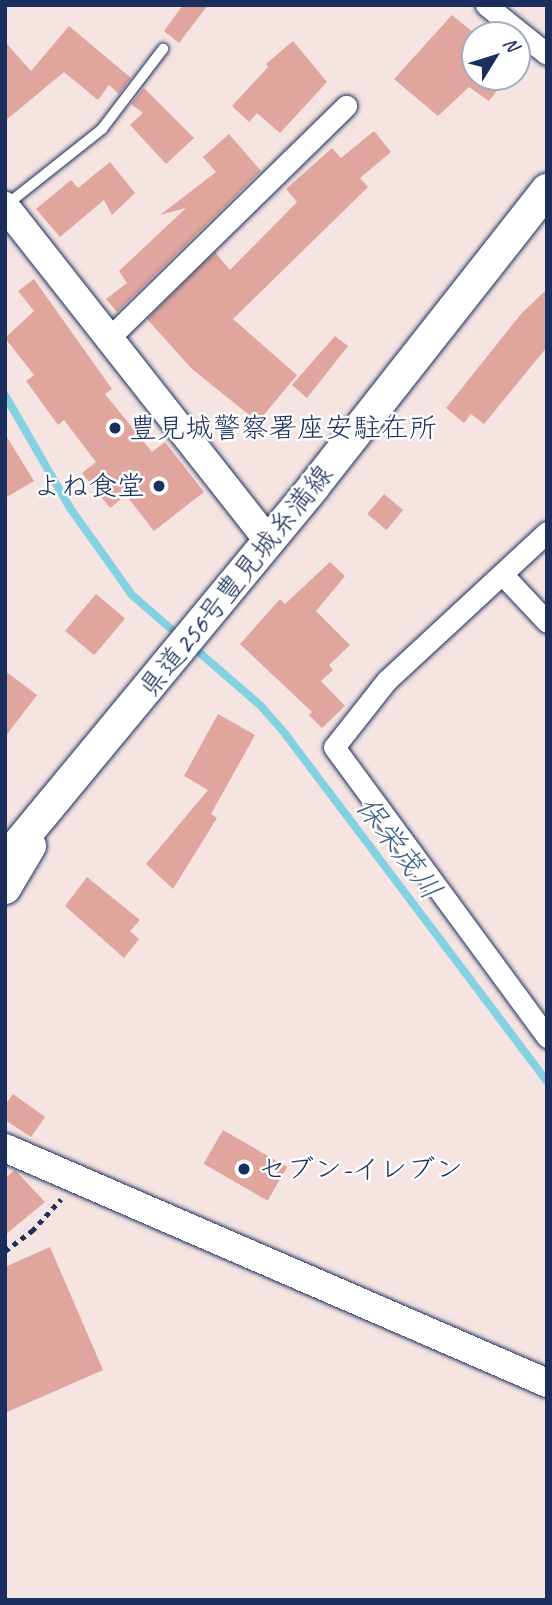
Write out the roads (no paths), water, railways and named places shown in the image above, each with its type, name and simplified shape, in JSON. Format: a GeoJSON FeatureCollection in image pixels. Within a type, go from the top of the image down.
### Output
{"type":"FeatureCollection","features":[{"type":"Feature","properties":{"kind":"main road","name":"県道256号豊見城糸満線"},"geometry":{"type":"LineString","coordinates":[[5,860],[53,806],[547,190]]}},
{"type":"Feature","properties":{"kind":"main road","name":"県道256号豊見城糸満線"},"geometry":{"type":"LineString","coordinates":[[5,888],[53,806]]}},
{"type":"Feature","properties":{"kind":"street"},"geometry":{"type":"LineString","coordinates":[[486,5],[547,54]]}},
{"type":"Feature","properties":{"kind":"street"},"geometry":{"type":"LineString","coordinates":[[109,338],[346,106]]}},
{"type":"Feature","properties":{"kind":"street"},"geometry":{"type":"LineString","coordinates":[[5,206],[268,540]]}},
{"type":"Feature","properties":{"kind":"street"},"geometry":{"type":"LineString","coordinates":[[547,532],[387,680],[334,747],[547,1037]]}},
{"type":"Feature","properties":{"kind":"street"},"geometry":{"type":"LineString","coordinates":[[502,574],[547,622]]}},
{"type":"Feature","properties":{"kind":"street"},"geometry":{"type":"LineString","coordinates":[[5,1148],[547,1383]]}},
{"type":"Feature","properties":{"kind":"lane"},"geometry":{"type":"LineString","coordinates":[[5,206],[102,129],[163,49]]}},
{"type":"Feature","properties":{"kind":"waterway","name":"保栄茂川"},"geometry":{"type":"LineString","coordinates":[[5,395],[70,508],[132,595],[170,628]]}},
{"type":"Feature","properties":{"kind":"waterway","name":"保栄茂川"},"geometry":{"type":"LineString","coordinates":[[201,654],[261,706],[286,735],[547,1081]]}},
{"type":"Feature","properties":{"kind":"place","name":"豊見城警察署座安駐在所"},"geometry":{"type":"Point","coordinates":[115,428]}},
{"type":"Feature","properties":{"kind":"place","name":"よね食堂"},"geometry":{"type":"Point","coordinates":[159,486]}},
{"type":"Feature","properties":{"kind":"place","name":"セブン-イレブン"},"geometry":{"type":"Point","coordinates":[244,1169]}}]}
